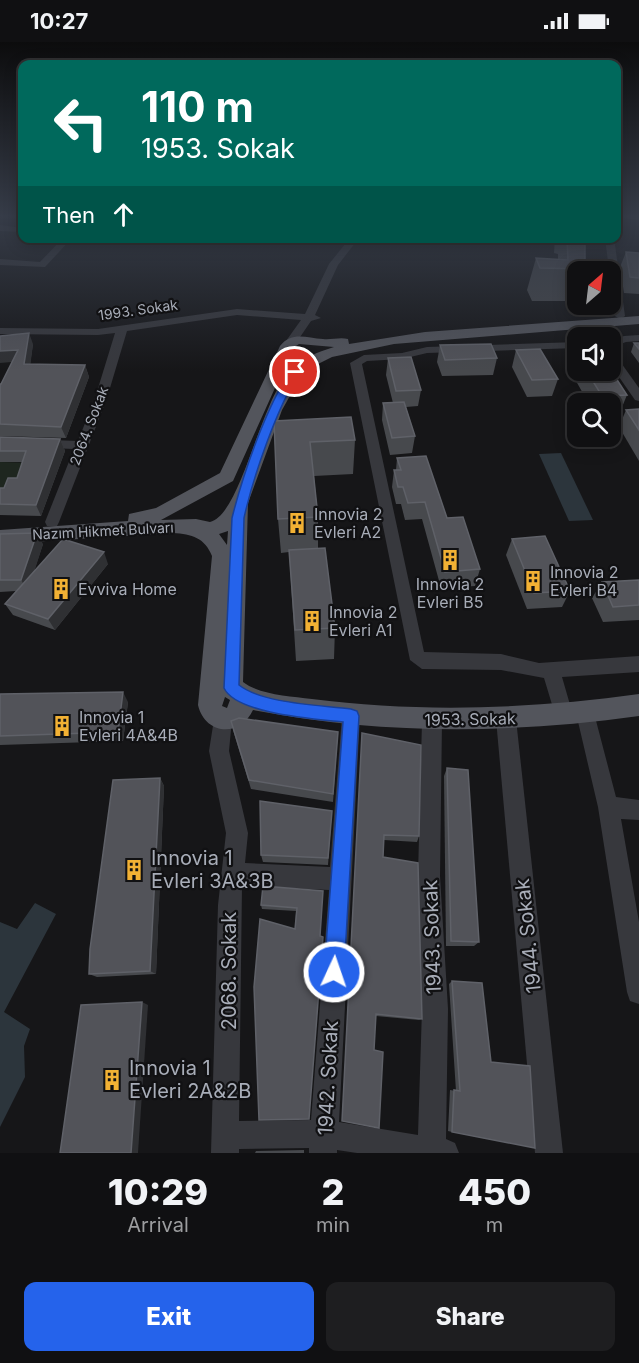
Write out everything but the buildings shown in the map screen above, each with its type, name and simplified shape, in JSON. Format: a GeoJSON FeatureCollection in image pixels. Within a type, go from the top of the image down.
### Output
{"type":"FeatureCollection","features":[{"type":"Feature","properties":{"kind":"main road","name":"Nazım Hikmet Bulvarı"},"geometry":{"type":"LineString","coordinates":[[0,537],[176,526],[213,529],[227,523],[243,499],[283,390],[295,372],[318,346],[448,326],[639,314]]}},
{"type":"Feature","properties":{"kind":"main road","name":"Nazım Hikmet Bulvarı"},"geometry":{"type":"LineString","coordinates":[[292,341],[318,346],[381,342],[455,331],[601,325],[639,320]]}},
{"type":"Feature","properties":{"kind":"main road"},"geometry":{"type":"LineString","coordinates":[[229,703],[222,556],[216,542],[199,529],[191,519],[191,511],[222,482],[242,448],[287,346],[292,341]]}},
{"type":"Feature","properties":{"kind":"main road","name":"Nazım Hikmet Bulvarı"},"geometry":{"type":"LineString","coordinates":[[0,523],[138,519],[161,513],[222,482]]}},
{"type":"Feature","properties":{"kind":"main road"},"geometry":{"type":"LineString","coordinates":[[229,703],[238,518],[243,499]]}},
{"type":"Feature","properties":{"kind":"main road","name":"1953. Sokak"},"geometry":{"type":"LineString","coordinates":[[229,703],[351,716],[432,721],[575,714],[639,705]]}},
{"type":"Feature","properties":{"kind":"street"},"geometry":{"type":"LineString","coordinates":[[318,346],[311,326],[312,317],[333,267]]}},
{"type":"Feature","properties":{"kind":"street"},"geometry":{"type":"LineString","coordinates":[[292,341],[312,317],[341,267]]}},
{"type":"Feature","properties":{"kind":"street"},"geometry":{"type":"LineString","coordinates":[[613,267],[620,316]]}},
{"type":"Feature","properties":{"kind":"street","name":"1993. Sokak"},"geometry":{"type":"LineString","coordinates":[[0,331],[98,332],[237,312],[312,317]]}},
{"type":"Feature","properties":{"kind":"street","name":"2064. Sokak"},"geometry":{"type":"LineString","coordinates":[[52,522],[101,398],[122,329]]}},
{"type":"Feature","properties":{"kind":"street"},"geometry":{"type":"LineString","coordinates":[[621,340],[639,338]]}},
{"type":"Feature","properties":{"kind":"street"},"geometry":{"type":"LineString","coordinates":[[567,345],[420,351],[402,356],[364,358],[356,363],[416,655],[422,661],[501,662],[539,671],[639,663]]}},
{"type":"Feature","properties":{"kind":"street"},"geometry":{"type":"LineString","coordinates":[[621,372],[639,397]]}},
{"type":"Feature","properties":{"kind":"street"},"geometry":{"type":"LineString","coordinates":[[0,442],[82,445]]}},
{"type":"Feature","properties":{"kind":"street"},"geometry":{"type":"LineString","coordinates":[[551,670],[575,714],[608,807],[639,992]]}},
{"type":"Feature","properties":{"kind":"street","name":"2068. Sokak"},"geometry":{"type":"LineString","coordinates":[[225,1144],[229,905],[237,832],[219,751],[229,703]]}},
{"type":"Feature","properties":{"kind":"street","name":"1942. Sokak"},"geometry":{"type":"LineString","coordinates":[[324,1143],[351,716]]}},
{"type":"Feature","properties":{"kind":"street","name":"1944. Sokak"},"geometry":{"type":"LineString","coordinates":[[506,719],[549,1153]]}},
{"type":"Feature","properties":{"kind":"street","name":"1943. Sokak"},"geometry":{"type":"LineString","coordinates":[[432,721],[429,876],[435,1009],[437,1152]]}},
{"type":"Feature","properties":{"kind":"street"},"geometry":{"type":"LineString","coordinates":[[608,807],[639,810]]}},
{"type":"Feature","properties":{"kind":"street"},"geometry":{"type":"LineString","coordinates":[[232,874],[339,879]]}},
{"type":"Feature","properties":{"kind":"street"},"geometry":{"type":"LineString","coordinates":[[225,1144],[324,1143],[437,1152]]}},
{"type":"Feature","properties":{"kind":"shaded area"},"geometry":{"type":"Polygon","coordinates":[[[561,453],[593,520],[569,521],[539,454],[561,453]]]}},
{"type":"Feature","properties":{"kind":"shaded area"},"geometry":{"type":"Polygon","coordinates":[[[0,462],[32,463],[22,490],[0,490],[0,462]]]}},
{"type":"Feature","properties":{"kind":"shaded area"},"geometry":{"type":"Polygon","coordinates":[[[35,903],[56,914],[4,1012],[30,1029],[24,1046],[25,1077],[0,1127],[0,922],[17,929],[35,903]]]}},
{"type":"Feature","properties":{"kind":"place","name":"Innovia 2 Evleri A2"},"geometry":{"type":"Point","coordinates":[297,523]}},
{"type":"Feature","properties":{"kind":"place","name":"Innovia 2 Evleri B5"},"geometry":{"type":"Point","coordinates":[450,560]}},
{"type":"Feature","properties":{"kind":"place","name":"Innovia 2 Evleri B4"},"geometry":{"type":"Point","coordinates":[533,581]}},
{"type":"Feature","properties":{"kind":"place","name":"Evviva Home"},"geometry":{"type":"Point","coordinates":[61,589]}},
{"type":"Feature","properties":{"kind":"place","name":"Innovia 2 Evleri A1"},"geometry":{"type":"Point","coordinates":[312,621]}},
{"type":"Feature","properties":{"kind":"place","name":"Innovia 1 Evleri 4A&4B"},"geometry":{"type":"Point","coordinates":[62,726]}},
{"type":"Feature","properties":{"kind":"place","name":"Innovia 1 Evleri 3A&3B"},"geometry":{"type":"Point","coordinates":[134,870]}},
{"type":"Feature","properties":{"kind":"place","name":"Innovia 1 Evleri 2A&2B"},"geometry":{"type":"Point","coordinates":[112,1080]}},
{"type":"Feature","properties":{"kind":"route"},"geometry":{"type":"LineString","coordinates":[[295,372],[283,390],[238,518],[231,688],[241,693],[243,698],[302,710],[351,716],[334,972]]}}]}
